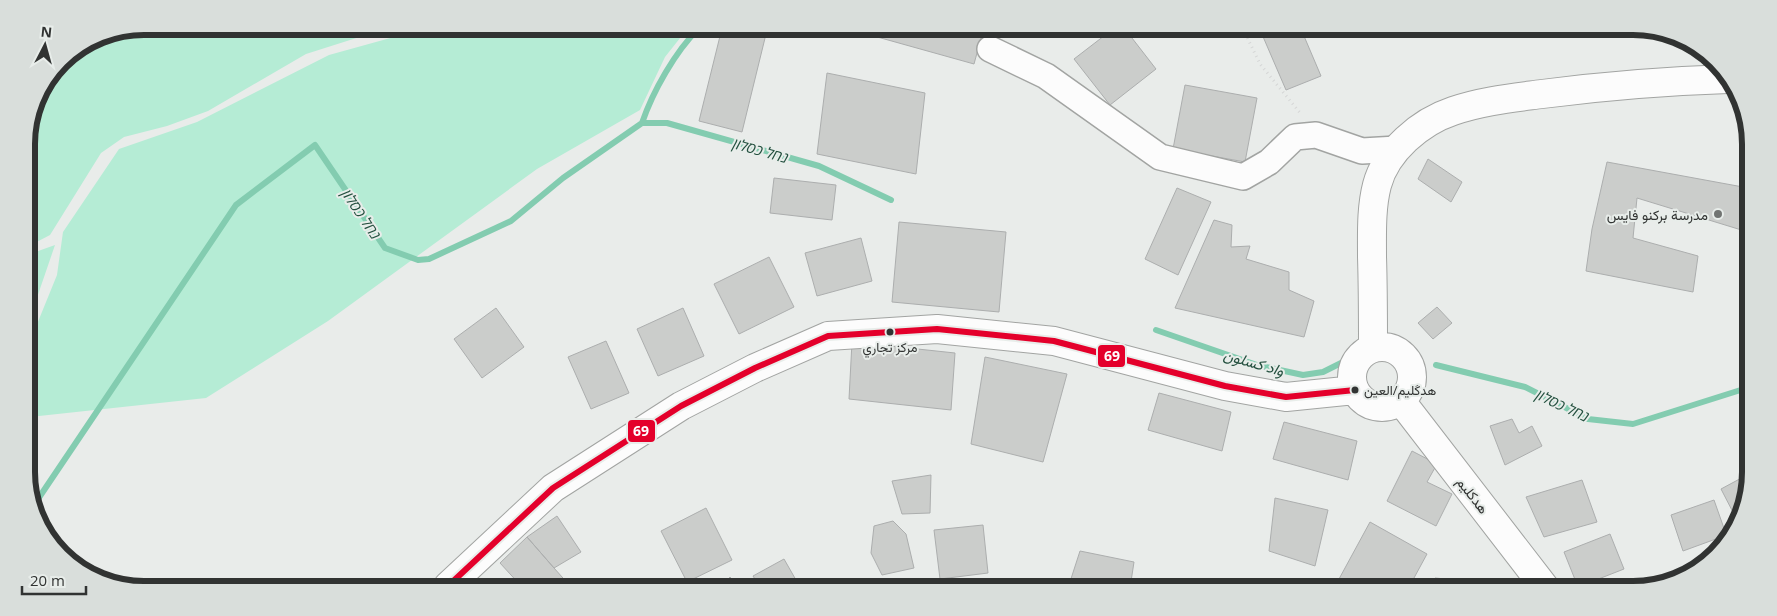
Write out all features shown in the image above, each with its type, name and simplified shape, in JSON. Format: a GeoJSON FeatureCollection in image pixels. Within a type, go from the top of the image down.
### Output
{"type":"FeatureCollection","features":[{"type":"Feature","properties":{"kind":"street"},"geometry":{"type":"LineString","coordinates":[[990,49],[1046,76],[1160,157],[1243,176],[1269,162],[1294,137],[1316,135],[1362,151],[1397,149]]}},
{"type":"Feature","properties":{"kind":"street"},"geometry":{"type":"LineString","coordinates":[[1373,348],[1372,212],[1377,184],[1384,167],[1408,138],[1434,120],[1452,111],[1485,102],[1616,85],[1720,79]]}},
{"type":"Feature","properties":{"kind":"street"},"geometry":{"type":"LineString","coordinates":[[453,581],[554,488],[681,406],[755,368],[828,336],[938,329],[1054,341],[1226,386],[1286,397],[1355,390]]}},
{"type":"Feature","properties":{"kind":"street"},"geometry":{"type":"LineString","coordinates":[[1383,346],[1394,349],[1403,354],[1409,363],[1412,383],[1408,393],[1391,406],[1380,407],[1370,404],[1361,399],[1355,390],[1352,380],[1354,364],[1360,356],[1373,348],[1383,346]]}},
{"type":"Feature","properties":{"kind":"street","name":"هدكليم"},"geometry":{"type":"LineString","coordinates":[[1400,401],[1540,581]]}},
{"type":"Feature","properties":{"kind":"path"},"geometry":{"type":"LineString","coordinates":[[1246,35],[1260,64],[1309,123],[1316,135]]}},
{"type":"Feature","properties":{"kind":"green space"},"geometry":{"type":"Polygon","coordinates":[[[144,35],[366,35],[306,54],[208,111],[167,126],[124,137],[101,153],[50,235],[35,243],[35,137],[39,116],[46,96],[53,84],[64,70],[70,70],[72,62],[84,53],[102,43],[123,37],[144,35]]]}},
{"type":"Feature","properties":{"kind":"green space"},"geometry":{"type":"Polygon","coordinates":[[[401,35],[682,35],[665,57],[640,110],[537,169],[328,321],[206,398],[35,416],[35,329],[57,275],[63,232],[119,149],[197,122],[329,55],[401,35]]]}},
{"type":"Feature","properties":{"kind":"green space"},"geometry":{"type":"Polygon","coordinates":[[[55,245],[35,303],[35,252],[55,245]]]}},
{"type":"Feature","properties":{"kind":"building"},"geometry":{"type":"Polygon","coordinates":[[[720,35],[766,35],[742,132],[699,121],[720,35]]]}},
{"type":"Feature","properties":{"kind":"building"},"geometry":{"type":"Polygon","coordinates":[[[870,35],[982,35],[974,64],[870,35]]]}},
{"type":"Feature","properties":{"kind":"building"},"geometry":{"type":"Polygon","coordinates":[[[1105,35],[1130,35],[1156,69],[1110,105],[1074,59],[1105,35]]]}},
{"type":"Feature","properties":{"kind":"building"},"geometry":{"type":"Polygon","coordinates":[[[1262,35],[1304,35],[1321,76],[1286,90],[1262,35]]]}},
{"type":"Feature","properties":{"kind":"building"},"geometry":{"type":"Polygon","coordinates":[[[827,73],[925,93],[916,174],[817,154],[827,73]]]}},
{"type":"Feature","properties":{"kind":"building"},"geometry":{"type":"Polygon","coordinates":[[[1185,85],[1257,98],[1245,162],[1173,149],[1185,85]]]}},
{"type":"Feature","properties":{"kind":"building"},"geometry":{"type":"Polygon","coordinates":[[[1428,159],[1462,182],[1451,202],[1418,179],[1428,159]]]}},
{"type":"Feature","properties":{"kind":"building","name":"مدرسة بركنو فايس"},"geometry":{"type":"Polygon","coordinates":[[[1607,162],[1742,187],[1742,230],[1637,198],[1633,238],[1698,256],[1693,292],[1586,271],[1592,229],[1607,162]]]}},
{"type":"Feature","properties":{"kind":"building"},"geometry":{"type":"Polygon","coordinates":[[[774,178],[836,185],[832,220],[770,213],[774,178]]]}},
{"type":"Feature","properties":{"kind":"building"},"geometry":{"type":"Polygon","coordinates":[[[1177,188],[1211,202],[1178,275],[1145,259],[1177,188]]]}},
{"type":"Feature","properties":{"kind":"building"},"geometry":{"type":"Polygon","coordinates":[[[1214,220],[1232,225],[1231,247],[1250,246],[1246,259],[1289,272],[1289,290],[1314,301],[1304,337],[1175,308],[1214,220]]]}},
{"type":"Feature","properties":{"kind":"building","name":"مركز تجاري"},"geometry":{"type":"Polygon","coordinates":[[[899,222],[1006,232],[999,312],[892,302],[899,222]]]}},
{"type":"Feature","properties":{"kind":"building"},"geometry":{"type":"Polygon","coordinates":[[[861,238],[872,281],[817,296],[805,253],[861,238]]]}},
{"type":"Feature","properties":{"kind":"building"},"geometry":{"type":"Polygon","coordinates":[[[769,257],[794,307],[739,334],[714,284],[769,257]]]}},
{"type":"Feature","properties":{"kind":"building"},"geometry":{"type":"Polygon","coordinates":[[[1437,307],[1452,323],[1433,339],[1418,323],[1437,307]]]}},
{"type":"Feature","properties":{"kind":"building"},"geometry":{"type":"Polygon","coordinates":[[[496,308],[524,347],[482,378],[454,339],[496,308]]]}},
{"type":"Feature","properties":{"kind":"building"},"geometry":{"type":"Polygon","coordinates":[[[683,308],[704,356],[658,376],[637,329],[683,308]]]}},
{"type":"Feature","properties":{"kind":"building"},"geometry":{"type":"Polygon","coordinates":[[[606,341],[629,393],[591,409],[568,357],[606,341]]]}},
{"type":"Feature","properties":{"kind":"building"},"geometry":{"type":"Polygon","coordinates":[[[852,342],[955,353],[951,410],[849,399],[852,342]]]}},
{"type":"Feature","properties":{"kind":"building"},"geometry":{"type":"Polygon","coordinates":[[[985,357],[1067,374],[1043,462],[971,444],[985,357]]]}},
{"type":"Feature","properties":{"kind":"building"},"geometry":{"type":"Polygon","coordinates":[[[1159,393],[1231,412],[1222,451],[1148,430],[1159,393]]]}},
{"type":"Feature","properties":{"kind":"building"},"geometry":{"type":"Polygon","coordinates":[[[1512,419],[1519,433],[1532,426],[1542,446],[1505,465],[1490,426],[1512,419]]]}},
{"type":"Feature","properties":{"kind":"building"},"geometry":{"type":"Polygon","coordinates":[[[1284,422],[1357,441],[1348,480],[1273,459],[1284,422]]]}},
{"type":"Feature","properties":{"kind":"building"},"geometry":{"type":"Polygon","coordinates":[[[1412,451],[1437,464],[1427,482],[1452,494],[1436,526],[1387,501],[1412,451]]]}},
{"type":"Feature","properties":{"kind":"building"},"geometry":{"type":"Polygon","coordinates":[[[931,475],[930,513],[902,514],[892,481],[931,475]]]}},
{"type":"Feature","properties":{"kind":"building"},"geometry":{"type":"Polygon","coordinates":[[[1742,478],[1734,514],[1721,489],[1742,478]]]}},
{"type":"Feature","properties":{"kind":"building"},"geometry":{"type":"Polygon","coordinates":[[[1582,480],[1597,522],[1544,537],[1526,497],[1582,480]]]}},
{"type":"Feature","properties":{"kind":"building"},"geometry":{"type":"Polygon","coordinates":[[[1275,498],[1328,510],[1315,566],[1269,551],[1275,498]]]}},
{"type":"Feature","properties":{"kind":"building"},"geometry":{"type":"Polygon","coordinates":[[[1714,500],[1725,530],[1720,538],[1683,551],[1671,515],[1714,500]]]}},
{"type":"Feature","properties":{"kind":"building"},"geometry":{"type":"Polygon","coordinates":[[[706,508],[732,560],[686,581],[661,531],[706,508]]]}},
{"type":"Feature","properties":{"kind":"building"},"geometry":{"type":"Polygon","coordinates":[[[557,516],[581,552],[554,568],[527,537],[557,516]]]}},
{"type":"Feature","properties":{"kind":"building"},"geometry":{"type":"Polygon","coordinates":[[[893,521],[906,534],[914,568],[882,575],[871,553],[874,526],[893,521]]]}},
{"type":"Feature","properties":{"kind":"building"},"geometry":{"type":"Polygon","coordinates":[[[1370,522],[1427,554],[1412,581],[1342,581],[1339,579],[1370,522]]]}},
{"type":"Feature","properties":{"kind":"building"},"geometry":{"type":"Polygon","coordinates":[[[983,525],[988,573],[940,579],[934,530],[983,525]]]}},
{"type":"Feature","properties":{"kind":"building"},"geometry":{"type":"Polygon","coordinates":[[[1610,534],[1624,569],[1593,581],[1576,581],[1564,552],[1610,534]]]}},
{"type":"Feature","properties":{"kind":"building"},"geometry":{"type":"Polygon","coordinates":[[[527,537],[566,581],[516,581],[500,563],[527,537]]]}},
{"type":"Feature","properties":{"kind":"building"},"geometry":{"type":"Polygon","coordinates":[[[1080,551],[1134,562],[1131,581],[1070,581],[1080,551]]]}},
{"type":"Feature","properties":{"kind":"building"},"geometry":{"type":"Polygon","coordinates":[[[784,559],[797,581],[756,581],[753,576],[784,559]]]}},
{"type":"Feature","properties":{"kind":"building"},"geometry":{"type":"Polygon","coordinates":[[[730,577],[734,581],[726,581],[730,577]]]}},
{"type":"Feature","properties":{"kind":"building"},"geometry":{"type":"Polygon","coordinates":[[[1435,578],[1467,581],[1434,581],[1435,578]]]}},
{"type":"Feature","properties":{"kind":"waterway"},"geometry":{"type":"LineString","coordinates":[[642,123],[652,98],[666,72],[693,35]]}},
{"type":"Feature","properties":{"kind":"waterway","name":"נחל כסלון"},"geometry":{"type":"LineString","coordinates":[[39,498],[236,205],[315,145],[385,248],[418,260],[429,259],[511,221],[563,178],[642,123],[667,123],[819,166],[891,200]]}},
{"type":"Feature","properties":{"kind":"waterway","name":"واد كسلون"},"geometry":{"type":"LineString","coordinates":[[1156,330],[1257,365],[1303,375],[1323,372],[1353,357]]}},
{"type":"Feature","properties":{"kind":"waterway","name":"נחל כסלון"},"geometry":{"type":"LineString","coordinates":[[1436,365],[1525,387],[1588,419],[1633,424],[1742,390]]}},
{"type":"Feature","properties":{"kind":"transit line","name":"69"},"geometry":{"type":"LineString","coordinates":[[453,581],[553,488],[681,406],[755,368],[828,336],[937,329],[1054,341],[1225,386],[1286,397],[1355,390]]}},
{"type":"Feature","properties":{"kind":"place","name":"مدرسة بركنو فايس"},"geometry":{"type":"Point","coordinates":[1718,214]}},
{"type":"Feature","properties":{"kind":"place","name":"مركز تجاري"},"geometry":{"type":"Point","coordinates":[890,332]}},
{"type":"Feature","properties":{"kind":"place","name":"هدكَليم/العين"},"geometry":{"type":"Point","coordinates":[1355,390]}}]}
